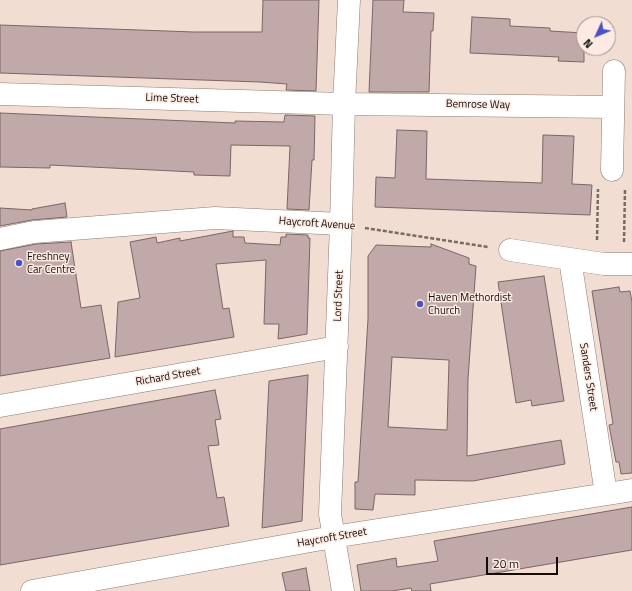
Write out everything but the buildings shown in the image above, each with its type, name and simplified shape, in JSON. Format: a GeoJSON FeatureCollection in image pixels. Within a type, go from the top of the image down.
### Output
{"type":"FeatureCollection","features":[{"type":"Feature","properties":{"kind":"street","name":"Lord Street"},"geometry":{"type":"LineString","coordinates":[[343,591],[330,514],[349,0]]}},
{"type":"Feature","properties":{"kind":"street"},"geometry":{"type":"LineString","coordinates":[[612,170],[614,71]]}},
{"type":"Feature","properties":{"kind":"street","name":"Lime Street"},"geometry":{"type":"LineString","coordinates":[[0,94],[344,104]]}},
{"type":"Feature","properties":{"kind":"street","name":"Bemrose Way"},"geometry":{"type":"LineString","coordinates":[[344,104],[613,107]]}},
{"type":"Feature","properties":{"kind":"street","name":"Haycroft Avenue"},"geometry":{"type":"LineString","coordinates":[[0,239],[34,232],[215,218],[341,224]]}},
{"type":"Feature","properties":{"kind":"street"},"geometry":{"type":"LineString","coordinates":[[510,250],[596,264],[628,264]]}},
{"type":"Feature","properties":{"kind":"street","name":"Sanders Street"},"geometry":{"type":"LineString","coordinates":[[570,259],[606,494]]}},
{"type":"Feature","properties":{"kind":"street","name":"Richard Street"},"geometry":{"type":"LineString","coordinates":[[0,406],[337,347]]}},
{"type":"Feature","properties":{"kind":"street","name":"Haycroft Street"},"geometry":{"type":"LineString","coordinates":[[32,591],[333,537],[632,490]]}},
{"type":"Feature","properties":{"kind":"path"},"geometry":{"type":"LineString","coordinates":[[596,264],[599,170],[625,171],[628,264]]}},
{"type":"Feature","properties":{"kind":"path","name":"Haycroft Avenue"},"geometry":{"type":"LineString","coordinates":[[341,224],[510,250]]}},
{"type":"Feature","properties":{"kind":"place","name":"Freshney Car Centre"},"geometry":{"type":"Point","coordinates":[19,263]}},
{"type":"Feature","properties":{"kind":"place","name":"Haven Methordist Church"},"geometry":{"type":"Point","coordinates":[420,304]}}]}
